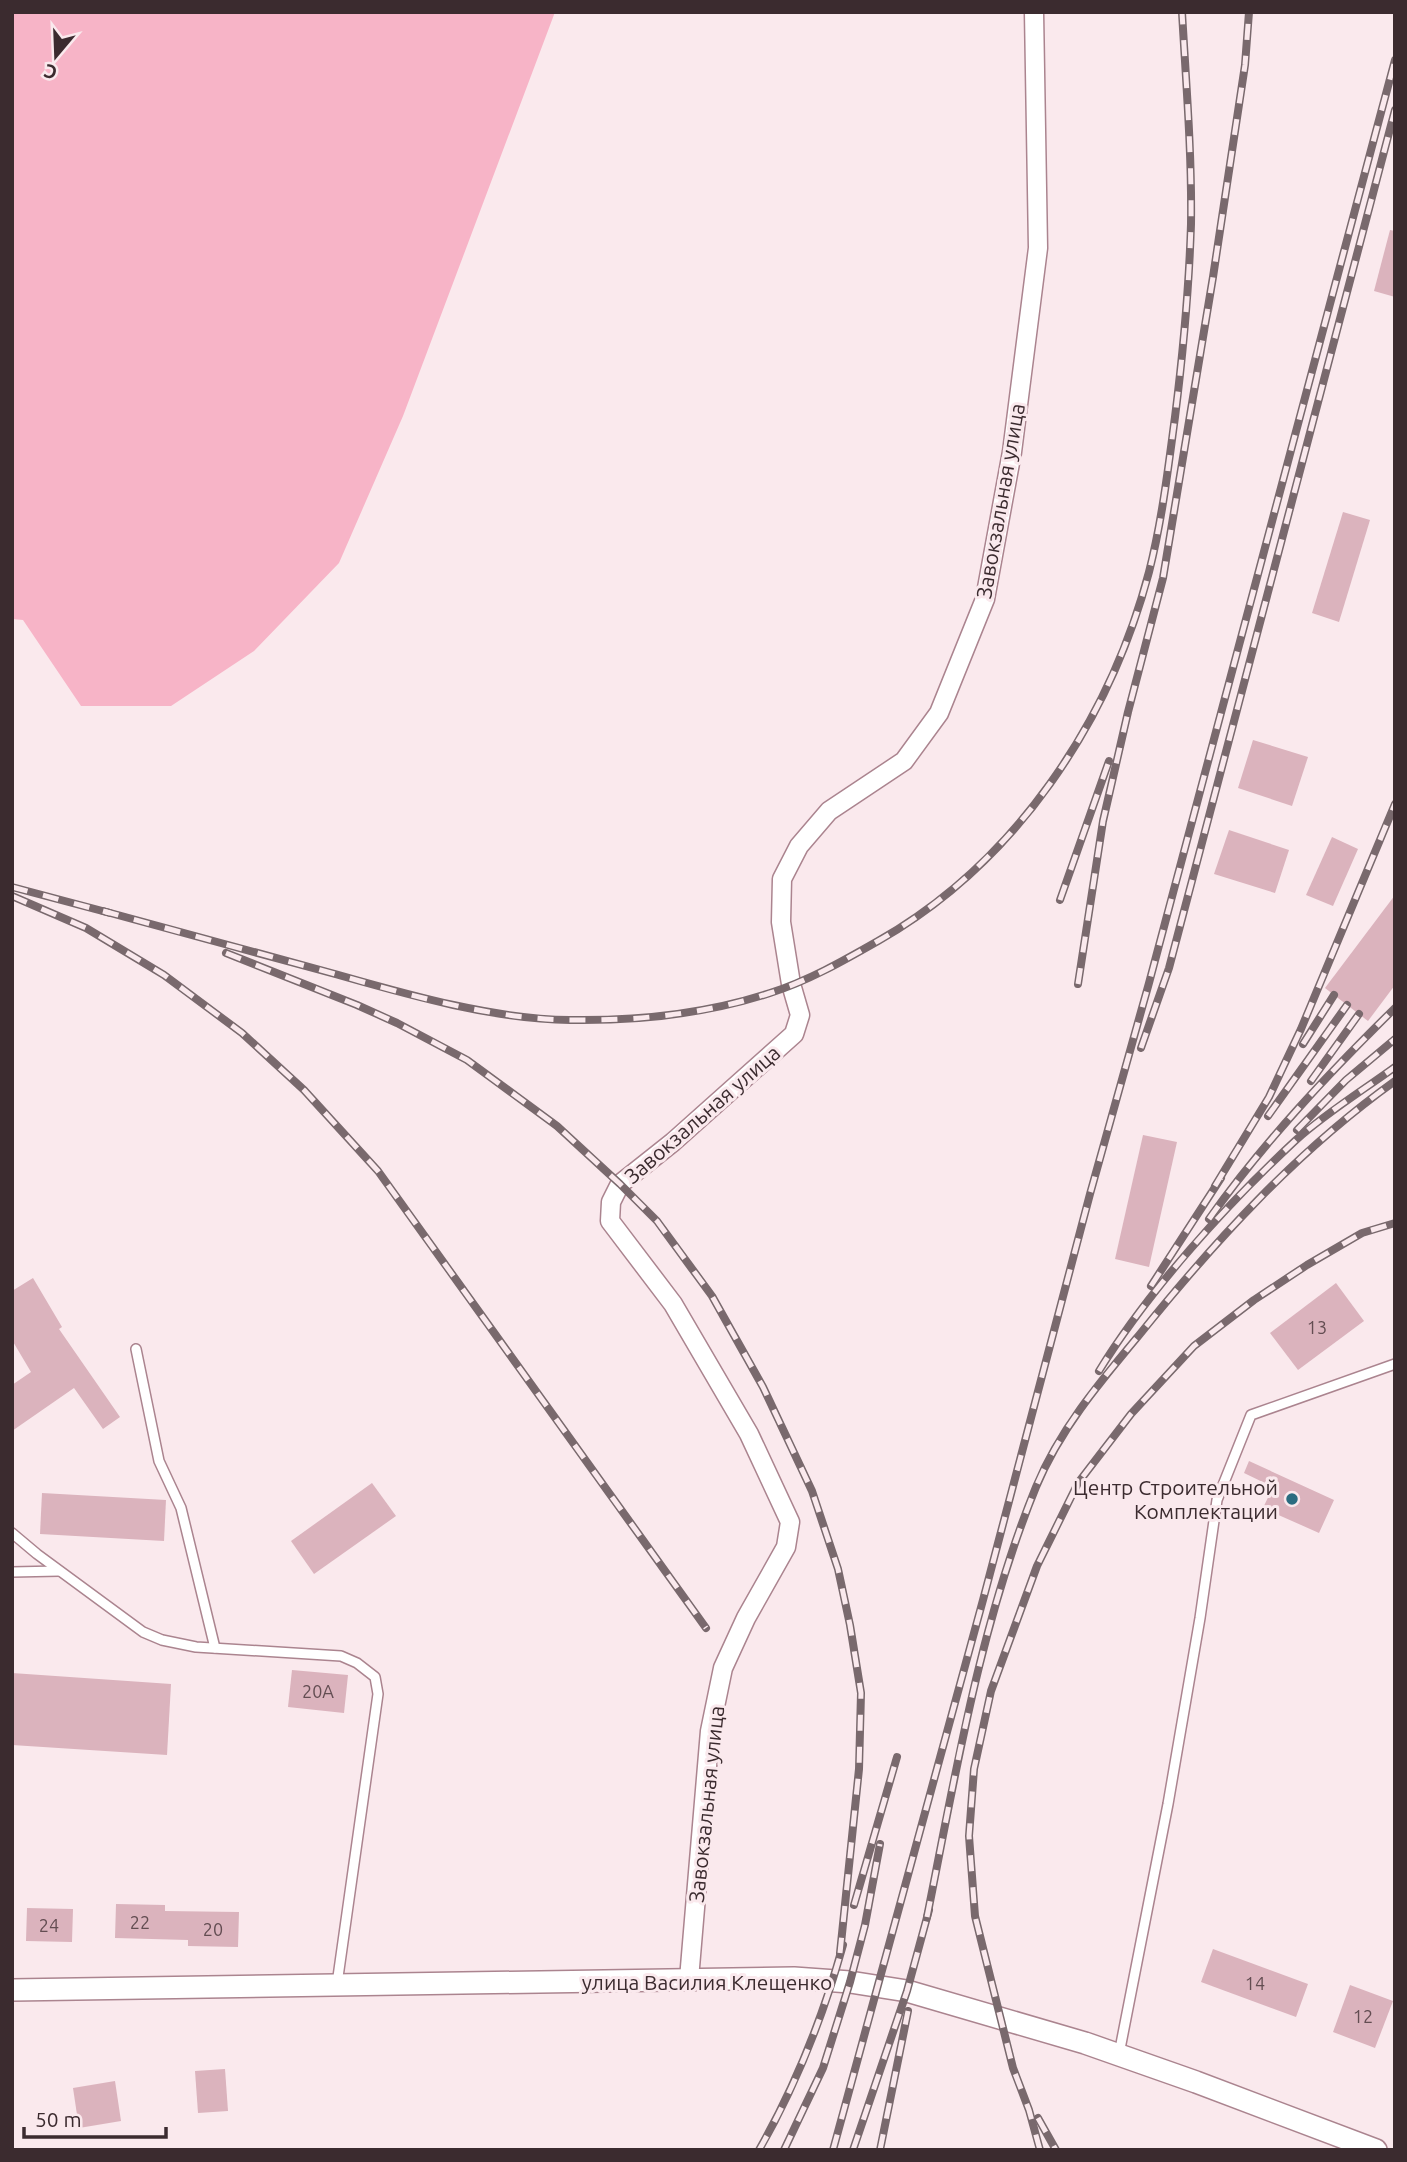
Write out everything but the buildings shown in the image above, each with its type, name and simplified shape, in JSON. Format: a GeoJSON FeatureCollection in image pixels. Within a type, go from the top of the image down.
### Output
{"type":"FeatureCollection","features":[{"type":"Feature","properties":{"kind":"street","name":"Завокзальная улица"},"geometry":{"type":"LineString","coordinates":[[689,1979],[710,1731],[723,1668],[746,1618],[786,1547],[790,1522],[749,1434],[673,1304],[610,1221],[611,1202],[620,1184],[673,1142],[794,1034],[800,1015],[791,984],[781,922],[782,879],[799,846],[829,811],[904,761],[939,713],[985,599],[1012,452],[1038,248],[1034,12]]}},
{"type":"Feature","properties":{"kind":"street","name":"улица Василия Клещенко"},"geometry":{"type":"LineString","coordinates":[[12,1990],[794,1978],[898,1989],[1119,2054],[1376,2150]]}},
{"type":"Feature","properties":{"kind":"lane"},"geometry":{"type":"LineString","coordinates":[[136,1349],[159,1461],[181,1508],[215,1648]]}},
{"type":"Feature","properties":{"kind":"lane"},"geometry":{"type":"LineString","coordinates":[[1119,2054],[1170,1791],[1217,1500],[1251,1415],[1395,1364]]}},
{"type":"Feature","properties":{"kind":"lane"},"geometry":{"type":"LineString","coordinates":[[12,1533],[143,1632],[179,1645],[341,1656],[357,1663],[375,1677],[378,1694],[337,1984]]}},
{"type":"Feature","properties":{"kind":"lane"},"geometry":{"type":"LineString","coordinates":[[12,1572],[59,1571]]}},
{"type":"Feature","properties":{"kind":"shaded area"},"geometry":{"type":"Polygon","coordinates":[[[12,12],[555,12],[403,416],[339,563],[254,651],[171,706],[81,706],[23,620],[12,619],[12,12]]]}},
{"type":"Feature","properties":{"kind":"railway"},"geometry":{"type":"LineString","coordinates":[[103,911],[392,990],[481,1011],[541,1019],[621,1019],[671,1015],[721,1006],[798,983],[878,941],[927,909],[973,872],[1013,830],[1050,784],[1082,735],[1109,682],[1131,628],[1154,553],[1175,417],[1189,273],[1191,171],[1182,12]]}},
{"type":"Feature","properties":{"kind":"railway"},"geometry":{"type":"LineString","coordinates":[[1078,984],[1103,821],[1163,578],[1213,277],[1245,65],[1249,12]]}},
{"type":"Feature","properties":{"kind":"railway"},"geometry":{"type":"LineString","coordinates":[[833,2150],[1149,983],[1395,60]]}},
{"type":"Feature","properties":{"kind":"railway"},"geometry":{"type":"LineString","coordinates":[[1141,1048],[1169,968],[1395,110]]}},
{"type":"Feature","properties":{"kind":"railway"},"geometry":{"type":"LineString","coordinates":[[1060,900],[1109,761]]}},
{"type":"Feature","properties":{"kind":"railway"},"geometry":{"type":"LineString","coordinates":[[1215,1186],[1269,1097],[1301,1029],[1395,804]]}},
{"type":"Feature","properties":{"kind":"railway"},"geometry":{"type":"LineString","coordinates":[[12,887],[110,913]]}},
{"type":"Feature","properties":{"kind":"railway"},"geometry":{"type":"LineString","coordinates":[[12,896],[86,928],[164,975],[242,1033],[304,1090],[378,1171],[706,1628]]}},
{"type":"Feature","properties":{"kind":"railway"},"geometry":{"type":"LineString","coordinates":[[226,953],[357,1005],[467,1060],[557,1126],[620,1184],[657,1221],[712,1296],[763,1387],[812,1491],[838,1569],[850,1625],[861,1693],[859,1769],[840,1953]]}},
{"type":"Feature","properties":{"kind":"railway"},"geometry":{"type":"LineString","coordinates":[[1303,1044],[1334,995]]}},
{"type":"Feature","properties":{"kind":"railway"},"geometry":{"type":"LineString","coordinates":[[1268,1116],[1347,1005]]}},
{"type":"Feature","properties":{"kind":"railway"},"geometry":{"type":"LineString","coordinates":[[1209,1219],[1251,1163],[1297,1110],[1395,1008]]}},
{"type":"Feature","properties":{"kind":"railway"},"geometry":{"type":"LineString","coordinates":[[1311,1081],[1359,1014]]}},
{"type":"Feature","properties":{"kind":"railway"},"geometry":{"type":"LineString","coordinates":[[1297,1130],[1346,1080],[1395,1039]]}},
{"type":"Feature","properties":{"kind":"railway"},"geometry":{"type":"LineString","coordinates":[[1099,1371],[1165,1280],[1243,1192],[1308,1130],[1395,1067]]}},
{"type":"Feature","properties":{"kind":"railway"},"geometry":{"type":"LineString","coordinates":[[927,1917],[959,1753],[999,1592],[1036,1487],[1057,1445],[1110,1370],[1228,1232],[1324,1137],[1395,1081]]}},
{"type":"Feature","properties":{"kind":"railway"},"geometry":{"type":"LineString","coordinates":[[1151,1286],[1221,1178]]}},
{"type":"Feature","properties":{"kind":"railway"},"geometry":{"type":"LineString","coordinates":[[1040,2150],[1013,2068],[975,1916],[969,1836],[974,1769],[991,1691],[1037,1566],[1078,1483],[1131,1414],[1194,1346],[1254,1300],[1307,1265],[1362,1233],[1395,1223]]}},
{"type":"Feature","properties":{"kind":"railway"},"geometry":{"type":"LineString","coordinates":[[854,1905],[897,1757]]}},
{"type":"Feature","properties":{"kind":"railway"},"geometry":{"type":"LineString","coordinates":[[784,2150],[823,2068],[850,1982],[865,1925],[880,1844]]}},
{"type":"Feature","properties":{"kind":"railway"},"geometry":{"type":"LineString","coordinates":[[853,2150],[907,1991],[929,1910]]}},
{"type":"Feature","properties":{"kind":"railway"},"geometry":{"type":"LineString","coordinates":[[759,2150],[785,2101],[807,2050],[843,1945]]}},
{"type":"Feature","properties":{"kind":"railway"},"geometry":{"type":"LineString","coordinates":[[880,2150],[908,2011]]}},
{"type":"Feature","properties":{"kind":"railway"},"geometry":{"type":"LineString","coordinates":[[1038,2118],[1056,2150]]}},
{"type":"Feature","properties":{"kind":"place","name":"Центр Строительной Комплектации"},"geometry":{"type":"Point","coordinates":[1292,1499]}}]}
